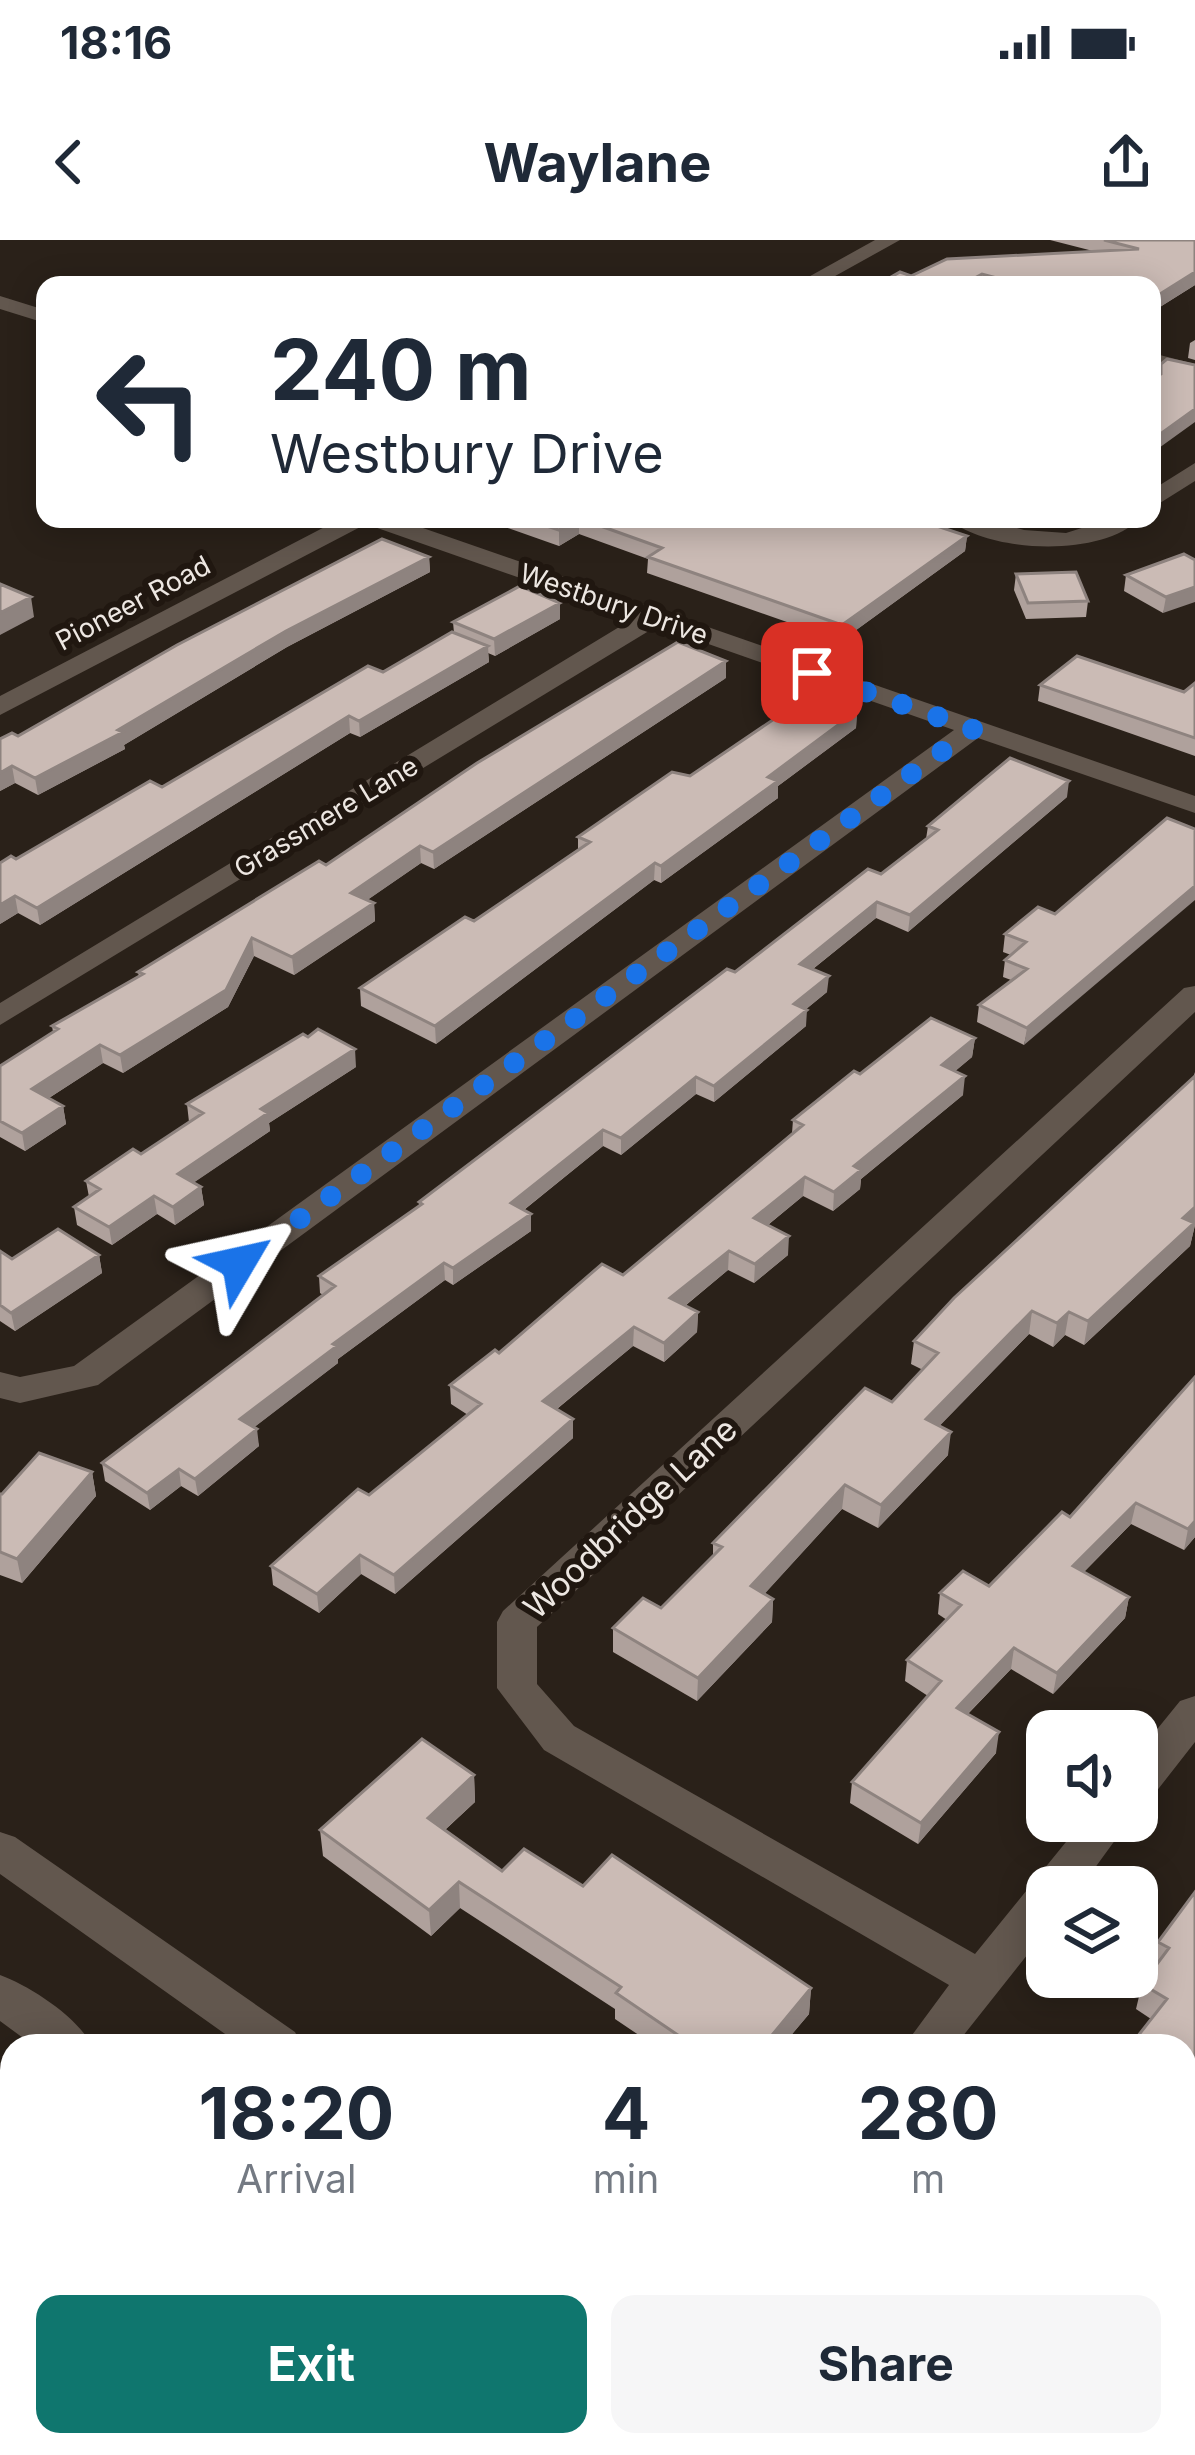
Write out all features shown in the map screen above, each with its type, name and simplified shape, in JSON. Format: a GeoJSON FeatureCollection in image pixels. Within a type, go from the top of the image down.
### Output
{"type":"FeatureCollection","features":[{"type":"Feature","properties":{"kind":"street"},"geometry":{"type":"LineString","coordinates":[[821,276],[890,240]]}},
{"type":"Feature","properties":{"kind":"street"},"geometry":{"type":"LineString","coordinates":[[0,302],[36,314]]}},
{"type":"Feature","properties":{"kind":"street"},"geometry":{"type":"LineString","coordinates":[[1161,362],[1195,371]]}},
{"type":"Feature","properties":{"kind":"street"},"geometry":{"type":"LineString","coordinates":[[1161,495],[1195,470]]}},
{"type":"Feature","properties":{"kind":"street","name":"Pioneer Road"},"geometry":{"type":"LineString","coordinates":[[0,706],[341,528]]}},
{"type":"Feature","properties":{"kind":"street","name":"Westbury Drive"},"geometry":{"type":"LineString","coordinates":[[399,528],[1195,805]]}},
{"type":"Feature","properties":{"kind":"street"},"geometry":{"type":"LineString","coordinates":[[990,528],[1026,539],[1060,542],[1114,528]]}},
{"type":"Feature","properties":{"kind":"street","name":"Grassmere Lane"},"geometry":{"type":"LineString","coordinates":[[0,1016],[652,618]]}},
{"type":"Feature","properties":{"kind":"street"},"geometry":{"type":"LineString","coordinates":[[0,1385],[20,1390],[85,1376],[973,729]]}},
{"type":"Feature","properties":{"kind":"street","name":"Woodbridge Lane"},"geometry":{"type":"LineString","coordinates":[[981,1980],[559,1738],[517,1688],[517,1622],[1195,994]]}},
{"type":"Feature","properties":{"kind":"street"},"geometry":{"type":"LineString","coordinates":[[1158,1759],[1195,1712]]}},
{"type":"Feature","properties":{"kind":"street"},"geometry":{"type":"LineString","coordinates":[[1072,1866],[1091,1842]]}},
{"type":"Feature","properties":{"kind":"street"},"geometry":{"type":"LineString","coordinates":[[0,1850],[262,2034]]}},
{"type":"Feature","properties":{"kind":"street"},"geometry":{"type":"LineString","coordinates":[[937,2034],[1026,1923]]}},
{"type":"Feature","properties":{"kind":"street"},"geometry":{"type":"LineString","coordinates":[[0,1995],[53,2034]]}},
{"type":"Feature","properties":{"kind":"building"},"geometry":{"type":"Polygon","coordinates":[[[1104,240],[1195,240],[1195,272],[1161,293],[1161,276],[911,276],[947,259],[1139,249],[1104,240]]]}},
{"type":"Feature","properties":{"kind":"building"},"geometry":{"type":"Polygon","coordinates":[[[1167,359],[1195,365],[1195,409],[1161,434],[1161,374],[1161,364],[1167,359]]]}},
{"type":"Feature","properties":{"kind":"building"},"geometry":{"type":"Polygon","coordinates":[[[606,528],[943,528],[967,536],[842,625],[648,557],[662,548],[606,528]]]}},
{"type":"Feature","properties":{"kind":"building"},"geometry":{"type":"Polygon","coordinates":[[[382,539],[429,557],[286,631],[118,730],[123,732],[35,778],[12,766],[0,773],[0,739],[12,733],[18,736],[177,645],[382,539]]]}},
{"type":"Feature","properties":{"kind":"building"},"geometry":{"type":"Polygon","coordinates":[[[1184,554],[1195,560],[1195,587],[1166,597],[1126,575],[1184,554]]]}},
{"type":"Feature","properties":{"kind":"building"},"geometry":{"type":"Polygon","coordinates":[[[1076,572],[1088,601],[1028,603],[1016,574],[1076,572]]]}},
{"type":"Feature","properties":{"kind":"building"},"geometry":{"type":"Polygon","coordinates":[[[0,584],[31,597],[0,613],[0,584]]]}},
{"type":"Feature","properties":{"kind":"building"},"geometry":{"type":"Polygon","coordinates":[[[520,586],[560,603],[494,639],[453,622],[520,586]]]}},
{"type":"Feature","properties":{"kind":"building"},"geometry":{"type":"Polygon","coordinates":[[[452,632],[488,646],[359,721],[349,716],[37,908],[15,896],[0,905],[0,863],[11,856],[16,859],[150,781],[162,787],[368,666],[383,672],[452,632]]]}},
{"type":"Feature","properties":{"kind":"building"},"geometry":{"type":"Polygon","coordinates":[[[678,642],[726,661],[433,852],[420,846],[351,893],[374,903],[292,957],[252,938],[226,990],[120,1055],[100,1045],[32,1089],[63,1106],[22,1133],[0,1121],[0,1066],[58,1029],[52,1026],[143,974],[138,972],[319,861],[326,865],[477,763],[678,642]]]}},
{"type":"Feature","properties":{"kind":"building"},"geometry":{"type":"Polygon","coordinates":[[[1077,656],[1184,692],[1195,683],[1195,738],[1040,685],[1077,656]]]}},
{"type":"Feature","properties":{"kind":"building"},"geometry":{"type":"Polygon","coordinates":[[[811,694],[857,711],[768,777],[778,781],[661,866],[655,863],[435,1026],[360,988],[465,917],[474,921],[590,842],[578,837],[672,772],[690,776],[811,694]]]}},
{"type":"Feature","properties":{"kind":"building"},"geometry":{"type":"Polygon","coordinates":[[[1010,758],[1069,781],[910,915],[877,902],[800,964],[829,976],[794,1004],[807,1010],[714,1086],[696,1077],[621,1138],[603,1130],[511,1203],[531,1214],[453,1268],[444,1263],[333,1344],[337,1346],[240,1419],[257,1429],[195,1479],[179,1469],[147,1493],[102,1463],[335,1286],[319,1276],[422,1204],[419,1202],[727,969],[735,972],[868,869],[881,874],[938,830],[928,826],[1010,758]]]}},
{"type":"Feature","properties":{"kind":"building"},"geometry":{"type":"Polygon","coordinates":[[[1167,818],[1195,829],[1195,886],[1027,1028],[979,1005],[1027,969],[1005,960],[1026,942],[1005,934],[1038,907],[1055,914],[1167,818]]]}},
{"type":"Feature","properties":{"kind":"building"},"geometry":{"type":"Polygon","coordinates":[[[931,1018],[975,1038],[942,1065],[965,1076],[854,1166],[861,1170],[834,1192],[805,1177],[754,1218],[789,1236],[755,1264],[729,1251],[670,1298],[698,1312],[664,1343],[634,1327],[543,1401],[573,1419],[394,1575],[360,1555],[317,1594],[271,1566],[358,1489],[369,1495],[481,1404],[450,1385],[495,1350],[499,1353],[602,1264],[623,1275],[803,1125],[793,1120],[931,1018]]]}},
{"type":"Feature","properties":{"kind":"building"},"geometry":{"type":"Polygon","coordinates":[[[318,1029],[355,1049],[261,1109],[268,1113],[178,1174],[201,1187],[173,1207],[154,1196],[109,1227],[74,1207],[100,1189],[86,1181],[133,1149],[141,1154],[203,1113],[187,1104],[318,1029]]]}},
{"type":"Feature","properties":{"kind":"building"},"geometry":{"type":"Polygon","coordinates":[[[1195,1076],[1195,1207],[1183,1218],[1194,1223],[1088,1321],[1069,1312],[1057,1323],[1032,1311],[926,1419],[951,1432],[881,1505],[845,1485],[751,1586],[773,1599],[698,1678],[613,1628],[643,1598],[661,1608],[722,1547],[713,1543],[865,1388],[892,1402],[938,1353],[914,1341],[954,1298],[1195,1076]]]}},
{"type":"Feature","properties":{"kind":"building"},"geometry":{"type":"Polygon","coordinates":[[[58,1229],[99,1255],[11,1313],[0,1305],[0,1251],[12,1259],[58,1229]]]}},
{"type":"Feature","properties":{"kind":"building"},"geometry":{"type":"Polygon","coordinates":[[[1195,1377],[1195,1521],[1188,1529],[1136,1503],[1073,1566],[1129,1597],[1057,1673],[1014,1648],[957,1708],[999,1732],[921,1823],[852,1782],[941,1681],[907,1660],[961,1605],[940,1593],[963,1571],[989,1586],[1062,1512],[1070,1517],[1195,1377]]]}},
{"type":"Feature","properties":{"kind":"building"},"geometry":{"type":"Polygon","coordinates":[[[39,1453],[92,1472],[17,1559],[0,1552],[0,1494],[39,1453]]]}},
{"type":"Feature","properties":{"kind":"building"},"geometry":{"type":"Polygon","coordinates":[[[422,1739],[474,1775],[428,1818],[502,1871],[524,1849],[583,1886],[612,1855],[811,1988],[773,2034],[676,2034],[616,1993],[621,1987],[459,1882],[429,1910],[320,1830],[422,1739]]]}},
{"type":"Feature","properties":{"kind":"building"},"geometry":{"type":"Polygon","coordinates":[[[1195,1892],[1195,2034],[1139,2034],[1167,1999],[1158,1994],[1158,1963],[1169,1948],[1158,1942],[1195,1892]]]}},
{"type":"Feature","properties":{"kind":"route"},"geometry":{"type":"LineString","coordinates":[[239,1263],[973,729],[812,673]]}}]}
